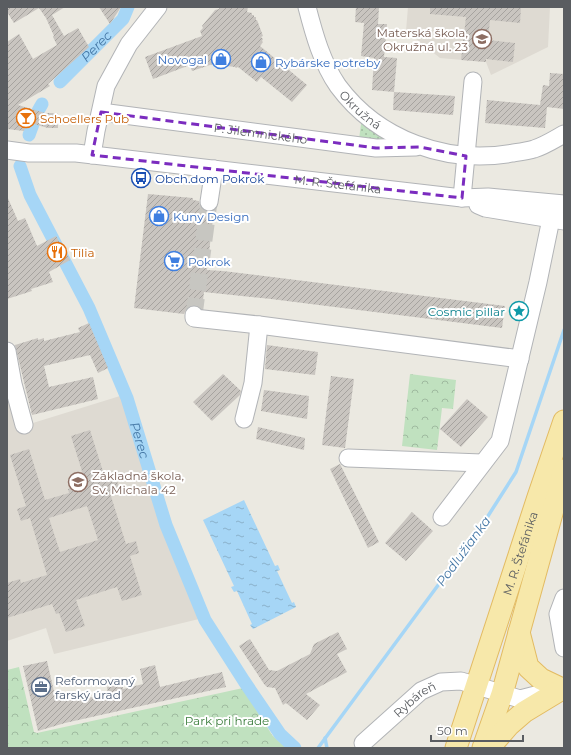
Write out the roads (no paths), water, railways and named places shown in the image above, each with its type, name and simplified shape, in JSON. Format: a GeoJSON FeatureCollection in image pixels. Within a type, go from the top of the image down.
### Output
{"type":"FeatureCollection","features":[{"type":"Feature","properties":{"kind":"main road","name":"M. R. Štefánika"},"geometry":{"type":"LineString","coordinates":[[456,748],[564,421]]}},
{"type":"Feature","properties":{"kind":"main road","name":"M. R. Štefánika"},"geometry":{"type":"LineString","coordinates":[[483,748],[502,694],[564,470]]}},
{"type":"Feature","properties":{"kind":"main road"},"geometry":{"type":"LineString","coordinates":[[519,632],[528,667],[541,679],[563,688]]}},
{"type":"Feature","properties":{"kind":"main road"},"geometry":{"type":"LineString","coordinates":[[489,748],[509,725],[524,712],[563,688]]}},
{"type":"Feature","properties":{"kind":"street"},"geometry":{"type":"LineString","coordinates":[[92,155],[106,86],[128,44],[158,7]]}},
{"type":"Feature","properties":{"kind":"street","name":"Okružná"},"geometry":{"type":"LineString","coordinates":[[307,7],[314,34],[322,55],[338,85],[355,106],[380,126],[405,141],[436,151],[466,156],[497,156],[535,149],[564,134]]}},
{"type":"Feature","properties":{"kind":"street"},"geometry":{"type":"LineString","coordinates":[[462,198],[473,81]]}},
{"type":"Feature","properties":{"kind":"street","name":"P. Jilemnického"},"geometry":{"type":"LineString","coordinates":[[101,112],[376,148],[420,147]]}},
{"type":"Feature","properties":{"kind":"street","name":"M. R. Štefánika"},"geometry":{"type":"LineString","coordinates":[[7,150],[29,153],[92,155],[462,198],[530,200],[564,204]]}},
{"type":"Feature","properties":{"kind":"street"},"geometry":{"type":"LineString","coordinates":[[209,202],[214,169]]}},
{"type":"Feature","properties":{"kind":"street","name":"M. R. Štefánika"},"geometry":{"type":"LineString","coordinates":[[462,198],[485,208],[560,218]]}},
{"type":"Feature","properties":{"kind":"street"},"geometry":{"type":"LineString","coordinates":[[442,517],[500,441],[547,244],[560,218],[541,209],[530,200]]}},
{"type":"Feature","properties":{"kind":"street"},"geometry":{"type":"LineString","coordinates":[[194,316],[520,358]]}},
{"type":"Feature","properties":{"kind":"street"},"geometry":{"type":"LineString","coordinates":[[244,419],[253,383],[259,325]]}},
{"type":"Feature","properties":{"kind":"street"},"geometry":{"type":"LineString","coordinates":[[7,351],[13,384],[24,425]]}},
{"type":"Feature","properties":{"kind":"street"},"geometry":{"type":"LineString","coordinates":[[348,458],[482,463]]}},
{"type":"Feature","properties":{"kind":"street"},"geometry":{"type":"LineString","coordinates":[[564,598],[558,614],[564,648]]}},
{"type":"Feature","properties":{"kind":"street","name":"Rybáreň"},"geometry":{"type":"LineString","coordinates":[[363,743],[425,688],[441,682],[460,681],[520,699],[563,688]]}},
{"type":"Feature","properties":{"kind":"water"},"geometry":{"type":"Polygon","coordinates":[[[244,500],[275,566],[278,565],[280,570],[277,571],[292,603],[294,602],[296,607],[253,629],[250,625],[252,624],[237,591],[234,592],[231,587],[234,586],[203,520],[244,500]]]}},
{"type":"Feature","properties":{"kind":"waterway","name":"Perec"},"geometry":{"type":"LineString","coordinates":[[60,82],[123,19],[128,7]]}},
{"type":"Feature","properties":{"kind":"waterway","name":"Perec"},"geometry":{"type":"LineString","coordinates":[[38,111],[42,104]]}},
{"type":"Feature","properties":{"kind":"waterway","name":"Perec"},"geometry":{"type":"LineString","coordinates":[[29,135],[33,124]]}},
{"type":"Feature","properties":{"kind":"waterway","name":"Perec"},"geometry":{"type":"LineString","coordinates":[[20,166],[30,195],[89,308],[127,398],[166,525],[205,620],[280,734],[295,748]]}},
{"type":"Feature","properties":{"kind":"waterway","name":"Podlužianka"},"geometry":{"type":"LineString","coordinates":[[318,748],[481,527],[516,472],[564,330]]}},
{"type":"Feature","properties":{"kind":"waterway","name":"Podlužianka"},"geometry":{"type":"LineString","coordinates":[[325,738],[327,748]]}},
{"type":"Feature","properties":{"kind":"tunnel"},"geometry":{"type":"LineString","coordinates":[[194,315],[209,202]]}},
{"type":"Feature","properties":{"kind":"place","name":"Materská škola, Okružná ul. 23"},"geometry":{"type":"Point","coordinates":[482,39]}},
{"type":"Feature","properties":{"kind":"place","name":"Novogal"},"geometry":{"type":"Point","coordinates":[221,59]}},
{"type":"Feature","properties":{"kind":"place","name":"Rybárske potreby"},"geometry":{"type":"Point","coordinates":[261,62]}},
{"type":"Feature","properties":{"kind":"place","name":"Schoellers Pub"},"geometry":{"type":"Point","coordinates":[26,118]}},
{"type":"Feature","properties":{"kind":"place","name":"Obch.dom Pokrok"},"geometry":{"type":"Point","coordinates":[141,178]}},
{"type":"Feature","properties":{"kind":"place","name":"Kuny Design"},"geometry":{"type":"Point","coordinates":[159,216]}},
{"type":"Feature","properties":{"kind":"place","name":"Tilia"},"geometry":{"type":"Point","coordinates":[57,252]}},
{"type":"Feature","properties":{"kind":"place","name":"Pokrok"},"geometry":{"type":"Point","coordinates":[174,261]}},
{"type":"Feature","properties":{"kind":"place","name":"Cosmic pillar"},"geometry":{"type":"Point","coordinates":[519,311]}},
{"type":"Feature","properties":{"kind":"place","name":"Základná škola, Sv. Michala 42"},"geometry":{"type":"Point","coordinates":[78,482]}},
{"type":"Feature","properties":{"kind":"place","name":"Reformovaný farský úrad"},"geometry":{"type":"Point","coordinates":[41,687]}},
{"type":"Feature","properties":{"kind":"park label","name":"Park pri hrade"},"geometry":{"type":"Point","coordinates":[227,720]}}]}
